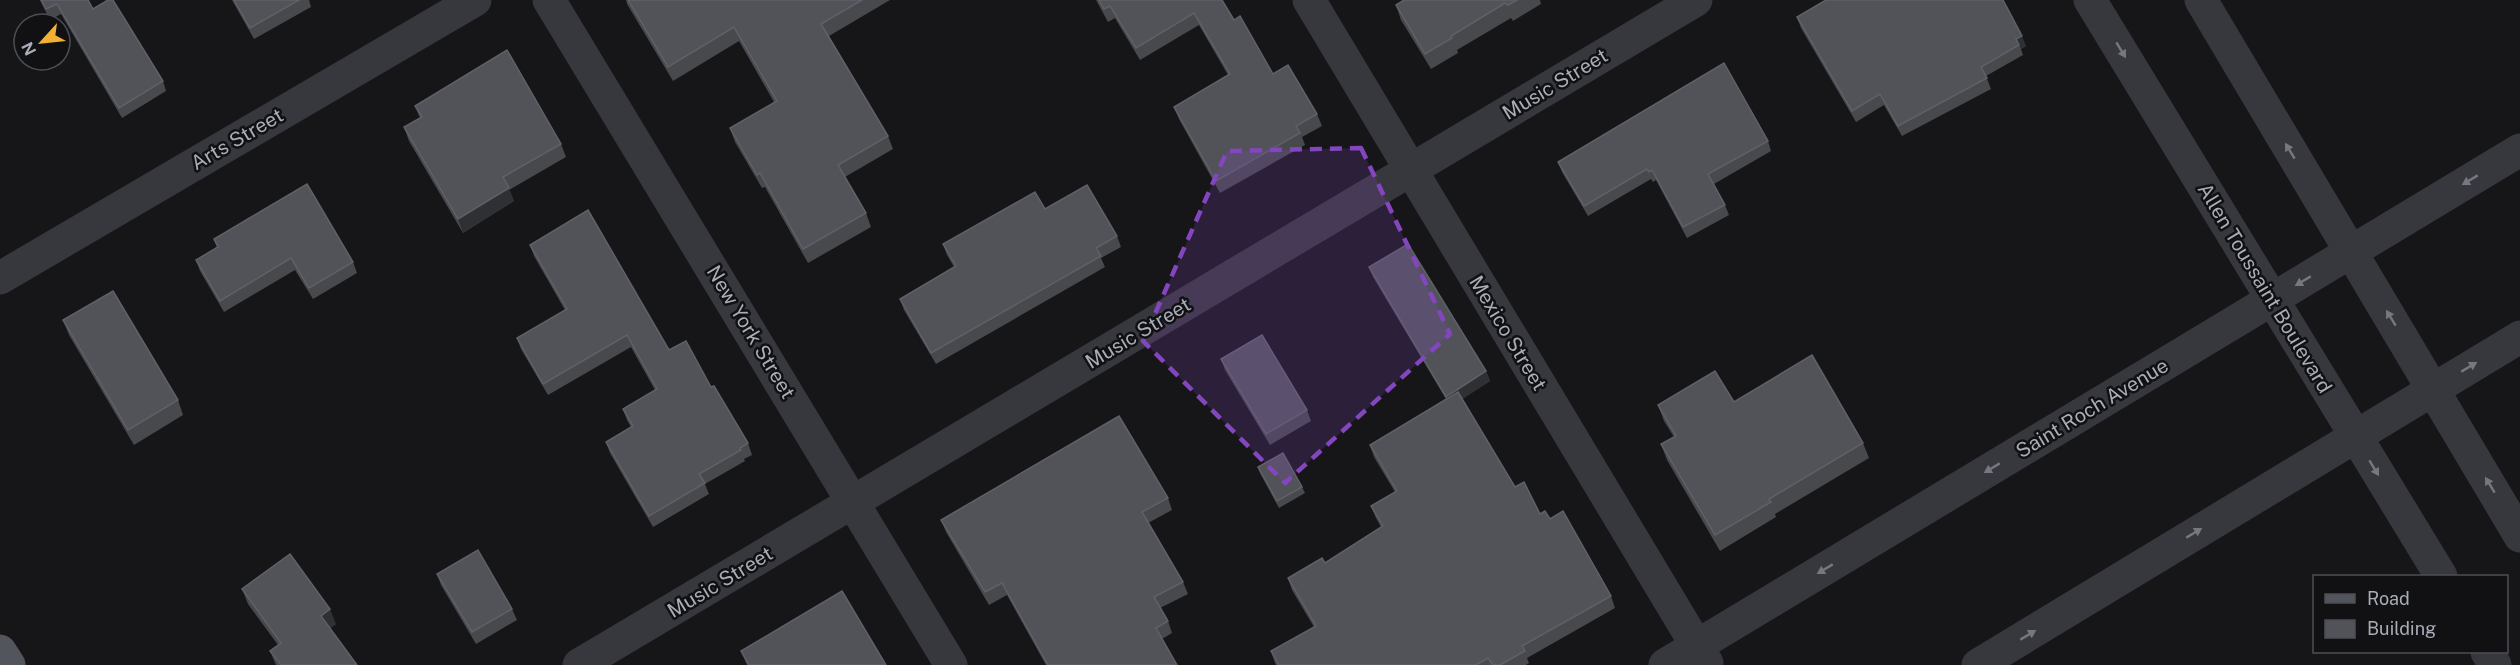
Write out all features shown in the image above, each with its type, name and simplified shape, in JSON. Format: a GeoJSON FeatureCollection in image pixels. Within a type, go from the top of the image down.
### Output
{"type":"FeatureCollection","features":[{"type":"Feature","properties":{"kind":"main road"},"geometry":{"type":"LineString","coordinates":[[0,651],[9,665]]}},
{"type":"Feature","properties":{"kind":"street","name":"Arts Street"},"geometry":{"type":"LineString","coordinates":[[0,278],[475,0]]}},
{"type":"Feature","properties":{"kind":"street","name":"New York Street"},"geometry":{"type":"LineString","coordinates":[[549,0],[951,665]]}},
{"type":"Feature","properties":{"kind":"street","name":"Mexico Street"},"geometry":{"type":"LineString","coordinates":[[1309,0],[1702,656]]}},
{"type":"Feature","properties":{"kind":"street","name":"Music Street"},"geometry":{"type":"LineString","coordinates":[[579,665],[1696,0]]}},
{"type":"Feature","properties":{"kind":"street","name":"Allen Toussaint Boulevard"},"geometry":{"type":"LineString","coordinates":[[2090,0],[2439,575]]}},
{"type":"Feature","properties":{"kind":"street"},"geometry":{"type":"LineString","coordinates":[[2201,0],[2520,536]]}},
{"type":"Feature","properties":{"kind":"street","name":"Saint Roch Avenue"},"geometry":{"type":"LineString","coordinates":[[1665,665],[1702,656],[2272,300],[2520,150]]}},
{"type":"Feature","properties":{"kind":"street"},"geometry":{"type":"LineString","coordinates":[[1978,665],[2520,337]]}},
{"type":"Feature","properties":{"kind":"highlighted area"},"geometry":{"type":"Polygon","coordinates":[[[1361,148],[1450,334],[1285,483],[1143,341],[1227,151],[1361,148]]]}},
{"type":"Feature","properties":{"kind":"building"},"geometry":{"type":"Polygon","coordinates":[[[41,0],[88,0],[93,9],[108,0],[113,0],[163,81],[119,108],[72,29],[72,12],[62,12],[57,4],[46,9],[41,0]]]}},
{"type":"Feature","properties":{"kind":"building"},"geometry":{"type":"Polygon","coordinates":[[[234,0],[299,0],[250,28],[234,0]]]}},
{"type":"Feature","properties":{"kind":"building"},"geometry":{"type":"Polygon","coordinates":[[[628,0],[862,0],[821,24],[888,136],[838,165],[866,213],[803,249],[760,173],[757,175],[730,128],[777,101],[734,27],[668,67],[628,0]]]}},
{"type":"Feature","properties":{"kind":"building"},"geometry":{"type":"Polygon","coordinates":[[[1099,0],[1222,0],[1234,20],[1240,16],[1273,74],[1288,65],[1317,114],[1296,126],[1300,133],[1216,181],[1174,107],[1230,74],[1194,13],[1136,48],[1110,6],[1104,9],[1099,0]]]}},
{"type":"Feature","properties":{"kind":"building"},"geometry":{"type":"Polygon","coordinates":[[[1404,0],[1517,0],[1508,5],[1505,3],[1425,54],[1396,5],[1404,0]]]}},
{"type":"Feature","properties":{"kind":"building"},"geometry":{"type":"Polygon","coordinates":[[[1826,0],[2003,0],[2022,36],[2016,39],[2019,45],[1981,67],[1987,78],[1898,126],[1880,94],[1852,111],[1797,17],[1826,0]]]}},
{"type":"Feature","properties":{"kind":"building"},"geometry":{"type":"Polygon","coordinates":[[[507,50],[561,144],[503,177],[509,188],[458,219],[404,127],[422,117],[415,106],[507,50]]]}},
{"type":"Feature","properties":{"kind":"building"},"geometry":{"type":"Polygon","coordinates":[[[1724,63],[1768,141],[1708,174],[1725,205],[1683,227],[1652,170],[1649,172],[1647,169],[1584,206],[1558,162],[1724,63]]]}},
{"type":"Feature","properties":{"kind":"building"},"geometry":{"type":"Polygon","coordinates":[[[307,184],[353,262],[309,288],[291,258],[220,301],[196,260],[218,247],[214,239],[307,184]]]}},
{"type":"Feature","properties":{"kind":"building"},"geometry":{"type":"Polygon","coordinates":[[[1087,185],[1117,236],[1096,248],[1101,256],[931,353],[900,299],[956,266],[943,244],[1035,192],[1045,209],[1087,185]]]}},
{"type":"Feature","properties":{"kind":"building"},"geometry":{"type":"Polygon","coordinates":[[[588,210],[669,350],[686,341],[711,387],[714,386],[748,443],[740,448],[741,450],[699,474],[705,483],[649,516],[606,442],[633,426],[623,409],[657,389],[627,335],[543,384],[517,338],[567,309],[530,245],[588,210]]]}},
{"type":"Feature","properties":{"kind":"building"},"geometry":{"type":"Polygon","coordinates":[[[1408,244],[1486,371],[1446,397],[1369,267],[1408,244]]]}},
{"type":"Feature","properties":{"kind":"building"},"geometry":{"type":"Polygon","coordinates":[[[113,291],[178,400],[128,430],[63,320],[113,291]]]}},
{"type":"Feature","properties":{"kind":"building"},"geometry":{"type":"Polygon","coordinates":[[[1262,335],[1307,410],[1266,434],[1221,359],[1262,335]]]}},
{"type":"Feature","properties":{"kind":"building"},"geometry":{"type":"Polygon","coordinates":[[[1812,355],[1863,443],[1769,499],[1771,502],[1715,535],[1661,444],[1676,436],[1658,405],[1715,371],[1734,402],[1812,355]]]}},
{"type":"Feature","properties":{"kind":"building"},"geometry":{"type":"Polygon","coordinates":[[[1458,392],[1515,487],[1524,482],[1540,514],[1545,511],[1550,519],[1563,511],[1611,596],[1522,646],[1525,651],[1500,665],[1493,665],[1488,658],[1476,665],[1279,665],[1271,651],[1316,626],[1288,578],[1322,558],[1325,563],[1383,526],[1371,506],[1397,491],[1370,445],[1458,392]]]}},
{"type":"Feature","properties":{"kind":"building"},"geometry":{"type":"Polygon","coordinates":[[[1119,416],[1168,498],[1142,512],[1183,582],[1154,597],[1168,621],[1156,628],[1177,665],[1048,665],[1002,583],[985,592],[941,520],[1119,416]]]}},
{"type":"Feature","properties":{"kind":"building"},"geometry":{"type":"Polygon","coordinates":[[[1283,453],[1302,487],[1277,501],[1258,467],[1283,453]]]}},
{"type":"Feature","properties":{"kind":"building"},"geometry":{"type":"Polygon","coordinates":[[[478,550],[512,609],[472,632],[437,574],[478,550]]]}},
{"type":"Feature","properties":{"kind":"building"},"geometry":{"type":"Polygon","coordinates":[[[290,554],[330,609],[321,616],[357,665],[281,665],[270,651],[281,643],[242,589],[290,554]]]}},
{"type":"Feature","properties":{"kind":"building"},"geometry":{"type":"Polygon","coordinates":[[[842,591],[886,665],[749,665],[741,651],[842,591]]]}}]}
